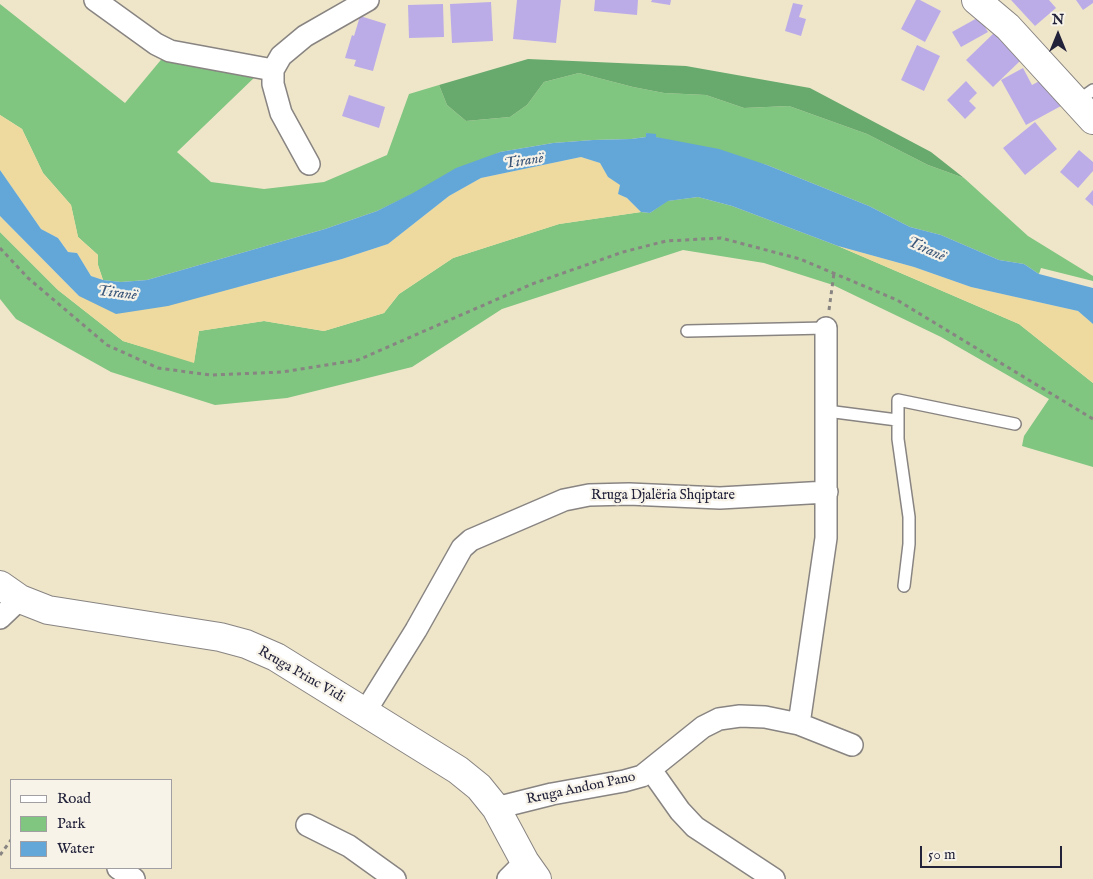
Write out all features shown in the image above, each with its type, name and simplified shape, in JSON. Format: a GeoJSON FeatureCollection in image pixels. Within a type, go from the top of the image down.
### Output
{"type":"FeatureCollection","features":[{"type":"Feature","properties":{"kind":"street"},"geometry":{"type":"LineString","coordinates":[[95,0],[156,44],[170,51],[273,70]]}},
{"type":"Feature","properties":{"kind":"street"},"geometry":{"type":"LineString","coordinates":[[309,164],[281,113],[273,84],[273,70],[281,56],[305,36],[368,0]]}},
{"type":"Feature","properties":{"kind":"street"},"geometry":{"type":"LineString","coordinates":[[976,0],[1008,27],[1087,104]]}},
{"type":"Feature","properties":{"kind":"street"},"geometry":{"type":"LineString","coordinates":[[799,724],[826,538],[826,328]]}},
{"type":"Feature","properties":{"kind":"street","name":"Rruga Djalëria Shqiptare"},"geometry":{"type":"LineString","coordinates":[[365,712],[425,614],[462,548],[471,540],[564,500],[589,495],[629,494],[720,498],[780,493],[827,492]]}},
{"type":"Feature","properties":{"kind":"street"},"geometry":{"type":"LineString","coordinates":[[0,618],[10,592]]}},
{"type":"Feature","properties":{"kind":"street","name":"Rruga Princ Vidi"},"geometry":{"type":"LineString","coordinates":[[10,592],[48,610],[220,637],[246,644],[276,658],[458,770],[478,787],[496,808],[524,873]]}},
{"type":"Feature","properties":{"kind":"street","name":"Rruga Andon Pano"},"geometry":{"type":"LineString","coordinates":[[496,808],[552,794],[642,776],[703,727],[719,718],[740,716],[765,717],[799,724],[852,745]]}},
{"type":"Feature","properties":{"kind":"street"},"geometry":{"type":"LineString","coordinates":[[651,770],[680,811],[695,827],[774,879]]}},
{"type":"Feature","properties":{"kind":"street"},"geometry":{"type":"LineString","coordinates":[[306,825],[349,846],[395,879]]}},
{"type":"Feature","properties":{"kind":"street"},"geometry":{"type":"LineString","coordinates":[[119,869],[134,879]]}},
{"type":"Feature","properties":{"kind":"lane"},"geometry":{"type":"LineString","coordinates":[[687,331],[826,328]]}},
{"type":"Feature","properties":{"kind":"lane"},"geometry":{"type":"LineString","coordinates":[[904,586],[909,544],[909,517],[900,462],[897,420],[898,400],[1015,424]]}},
{"type":"Feature","properties":{"kind":"lane"},"geometry":{"type":"LineString","coordinates":[[826,411],[897,420]]}},
{"type":"Feature","properties":{"kind":"path"},"geometry":{"type":"LineString","coordinates":[[0,248],[28,278],[108,345],[158,368],[210,375],[282,372],[358,360],[532,284],[623,252],[666,241],[721,238],[800,259],[897,300],[1093,419]]}},
{"type":"Feature","properties":{"kind":"path"},"geometry":{"type":"LineString","coordinates":[[826,328],[834,273]]}},
{"type":"Feature","properties":{"kind":"path"},"geometry":{"type":"LineString","coordinates":[[0,855],[10,841]]}},
{"type":"Feature","properties":{"kind":"green space"},"geometry":{"type":"Polygon","coordinates":[[[0,4],[125,103],[165,55],[257,75],[177,152],[211,182],[264,189],[324,182],[387,155],[409,94],[439,85],[447,105],[466,121],[510,117],[527,105],[544,82],[579,73],[664,93],[706,95],[744,108],[789,106],[867,134],[928,165],[964,178],[1028,236],[1093,276],[1093,281],[1041,268],[1039,274],[1024,264],[999,260],[941,235],[910,227],[869,206],[767,165],[655,137],[646,133],[646,137],[631,139],[553,143],[500,152],[377,211],[325,229],[147,280],[121,282],[103,280],[98,265],[98,255],[78,237],[71,205],[43,173],[22,129],[0,115],[0,4]]]}},
{"type":"Feature","properties":{"kind":"green space"},"geometry":{"type":"Polygon","coordinates":[[[528,59],[686,66],[810,88],[931,152],[964,178],[928,165],[867,134],[789,106],[744,108],[706,95],[664,93],[579,73],[544,82],[527,105],[510,117],[466,121],[447,105],[439,85],[528,59]]]}},
{"type":"Feature","properties":{"kind":"green space"},"geometry":{"type":"Polygon","coordinates":[[[698,197],[732,206],[838,246],[1019,324],[1093,383],[1093,467],[1022,446],[1024,436],[1049,399],[941,337],[833,285],[764,263],[683,250],[502,309],[412,367],[287,398],[215,405],[111,372],[16,319],[0,299],[0,232],[58,290],[123,341],[194,362],[199,331],[264,321],[324,331],[384,313],[399,294],[453,258],[559,224],[641,212],[650,213],[667,201],[698,197]]]}},
{"type":"Feature","properties":{"kind":"sand"},"geometry":{"type":"Polygon","coordinates":[[[0,115],[22,129],[43,173],[71,205],[78,237],[98,255],[98,265],[103,280],[91,276],[77,253],[68,252],[58,238],[41,229],[0,170],[0,115]]]}},
{"type":"Feature","properties":{"kind":"sand"},"geometry":{"type":"Polygon","coordinates":[[[581,157],[600,163],[608,177],[621,185],[618,194],[627,198],[641,212],[559,224],[453,258],[399,294],[384,313],[324,331],[264,321],[199,331],[194,363],[123,341],[58,290],[0,232],[0,216],[79,296],[243,286],[342,259],[388,244],[449,196],[481,178],[581,157]]]}},
{"type":"Feature","properties":{"kind":"sand"},"geometry":{"type":"Polygon","coordinates":[[[838,246],[914,267],[971,287],[1078,311],[1093,324],[1093,383],[1019,324],[838,246]]]}},
{"type":"Feature","properties":{"kind":"water","name":"Tiranë"},"geometry":{"type":"Polygon","coordinates":[[[646,133],[656,134],[656,137],[719,149],[767,165],[869,206],[910,227],[941,235],[999,260],[1024,264],[1039,274],[1093,288],[1093,324],[1078,311],[971,287],[914,267],[838,246],[732,206],[698,197],[668,201],[650,213],[641,212],[627,198],[618,194],[620,185],[608,177],[600,163],[581,157],[481,178],[449,196],[388,244],[342,259],[168,306],[116,314],[79,296],[0,216],[0,170],[41,229],[58,238],[68,252],[77,253],[91,276],[103,280],[121,282],[147,280],[325,229],[377,211],[456,168],[500,152],[553,143],[631,139],[646,137],[646,133]]]}},
{"type":"Feature","properties":{"kind":"building"},"geometry":{"type":"Polygon","coordinates":[[[517,0],[561,0],[556,43],[513,39],[517,0]]]}},
{"type":"Feature","properties":{"kind":"building"},"geometry":{"type":"Polygon","coordinates":[[[595,0],[638,0],[637,15],[594,11],[595,0]]]}},
{"type":"Feature","properties":{"kind":"building"},"geometry":{"type":"Polygon","coordinates":[[[652,0],[671,0],[670,5],[651,2],[652,0]]]}},
{"type":"Feature","properties":{"kind":"building"},"geometry":{"type":"Polygon","coordinates":[[[916,0],[920,0],[941,11],[925,42],[901,29],[916,0]]]}},
{"type":"Feature","properties":{"kind":"building"},"geometry":{"type":"Polygon","coordinates":[[[1011,0],[1049,0],[1056,8],[1035,26],[1011,0]]]}},
{"type":"Feature","properties":{"kind":"building"},"geometry":{"type":"Polygon","coordinates":[[[1076,0],[1093,0],[1093,3],[1083,10],[1076,0]]]}},
{"type":"Feature","properties":{"kind":"building"},"geometry":{"type":"Polygon","coordinates":[[[491,2],[493,41],[452,43],[450,4],[491,2]]]}},
{"type":"Feature","properties":{"kind":"building"},"geometry":{"type":"Polygon","coordinates":[[[793,3],[803,5],[799,17],[806,19],[801,36],[785,31],[793,3]]]}},
{"type":"Feature","properties":{"kind":"building"},"geometry":{"type":"Polygon","coordinates":[[[443,4],[444,37],[409,38],[408,5],[443,4]]]}},
{"type":"Feature","properties":{"kind":"building"},"geometry":{"type":"Polygon","coordinates":[[[360,16],[386,24],[373,71],[354,66],[356,60],[345,58],[360,16]]]}},
{"type":"Feature","properties":{"kind":"building"},"geometry":{"type":"Polygon","coordinates":[[[979,17],[988,32],[961,47],[952,32],[979,17]]]}},
{"type":"Feature","properties":{"kind":"building"},"geometry":{"type":"Polygon","coordinates":[[[994,33],[1020,61],[993,87],[966,60],[994,33]]]}},
{"type":"Feature","properties":{"kind":"building"},"geometry":{"type":"Polygon","coordinates":[[[917,45],[940,56],[924,91],[901,80],[917,45]]]}},
{"type":"Feature","properties":{"kind":"building"},"geometry":{"type":"Polygon","coordinates":[[[1023,68],[1032,85],[1045,78],[1061,106],[1026,125],[1001,80],[1023,68]]]}},
{"type":"Feature","properties":{"kind":"building"},"geometry":{"type":"Polygon","coordinates":[[[966,81],[977,93],[969,101],[976,108],[965,119],[947,100],[966,81]]]}},
{"type":"Feature","properties":{"kind":"building"},"geometry":{"type":"Polygon","coordinates":[[[349,95],[385,107],[379,128],[342,116],[349,95]]]}},
{"type":"Feature","properties":{"kind":"building"},"geometry":{"type":"Polygon","coordinates":[[[1035,122],[1057,149],[1025,175],[1003,148],[1035,122]]]}},
{"type":"Feature","properties":{"kind":"building"},"geometry":{"type":"Polygon","coordinates":[[[1079,150],[1093,162],[1093,171],[1078,188],[1060,172],[1079,150]]]}},
{"type":"Feature","properties":{"kind":"building"},"geometry":{"type":"Polygon","coordinates":[[[1093,190],[1093,206],[1085,199],[1093,190]]]}}]}
